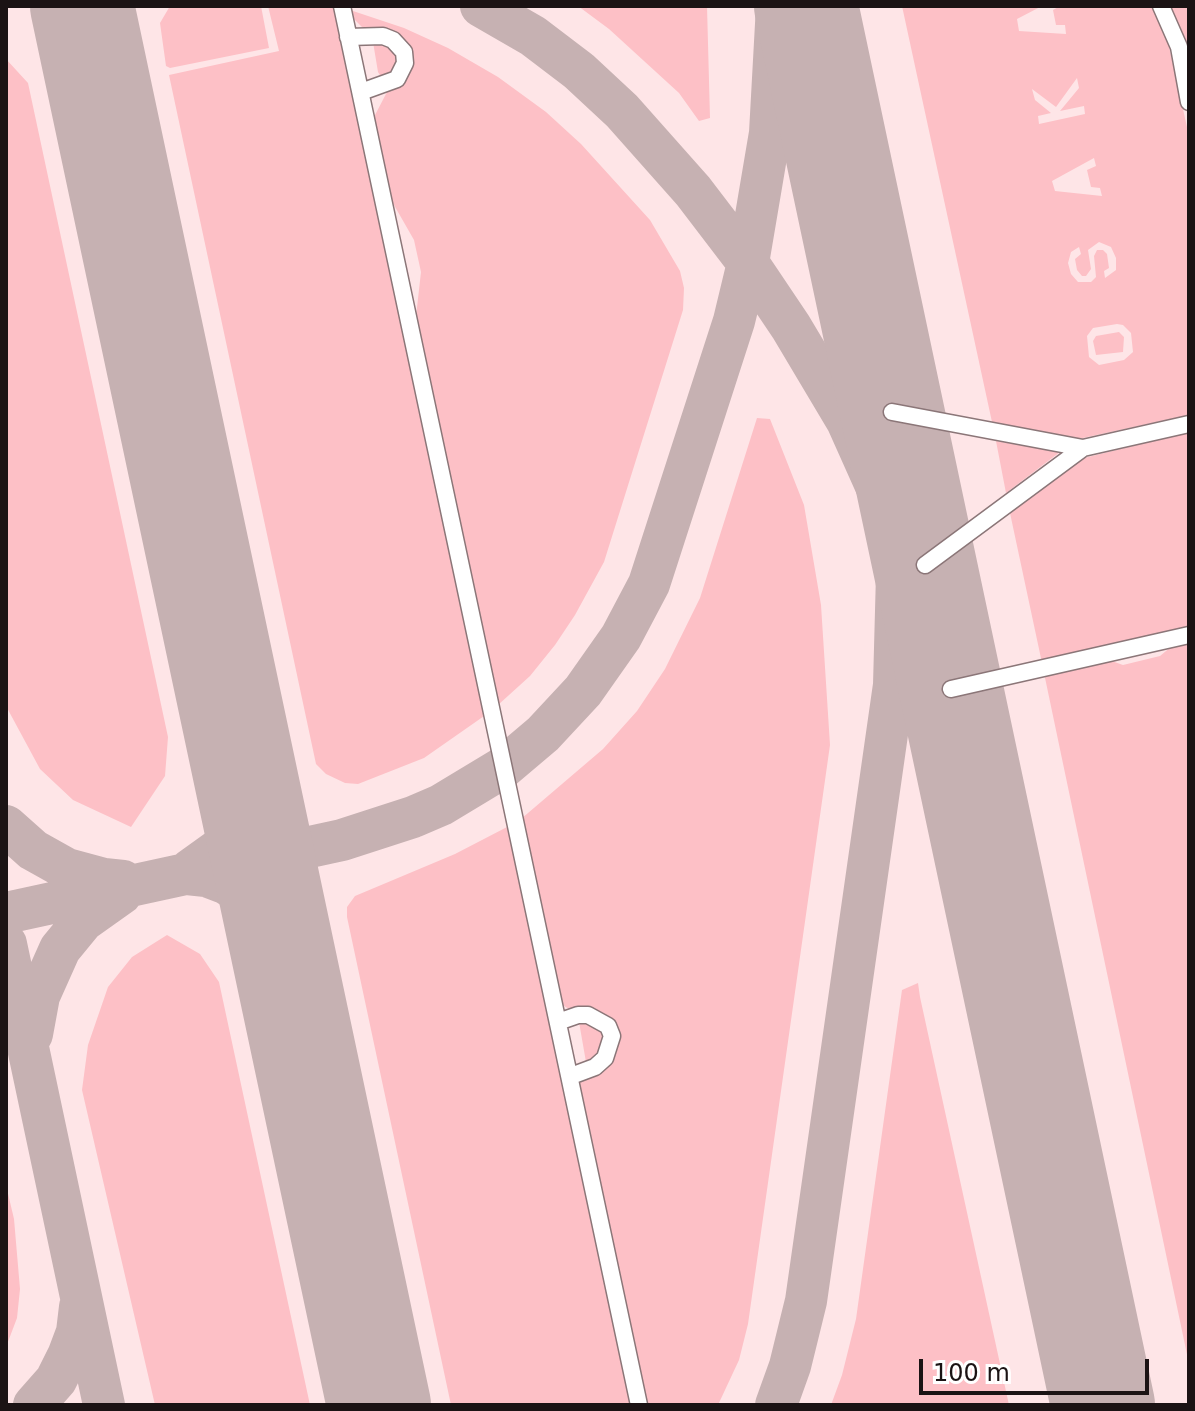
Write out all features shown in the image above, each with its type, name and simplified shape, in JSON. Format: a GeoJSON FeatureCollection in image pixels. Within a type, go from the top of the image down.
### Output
{"type":"FeatureCollection","features":[{"type":"Feature","properties":{"kind":"lane"},"geometry":{"type":"LineString","coordinates":[[342,6],[639,1405]]}},
{"type":"Feature","properties":{"kind":"lane"},"geometry":{"type":"LineString","coordinates":[[1161,6],[1179,47],[1189,102]]}},
{"type":"Feature","properties":{"kind":"lane"},"geometry":{"type":"LineString","coordinates":[[348,37],[383,36],[393,40],[404,52],[405,63],[397,79],[361,92]]}},
{"type":"Feature","properties":{"kind":"lane"},"geometry":{"type":"LineString","coordinates":[[892,412],[1083,448],[1189,424]]}},
{"type":"Feature","properties":{"kind":"lane"},"geometry":{"type":"LineString","coordinates":[[925,565],[1083,448]]}},
{"type":"Feature","properties":{"kind":"lane"},"geometry":{"type":"LineString","coordinates":[[951,689],[1189,635]]}},
{"type":"Feature","properties":{"kind":"lane"},"geometry":{"type":"LineString","coordinates":[[558,1022],[588,1015],[608,1026],[612,1036],[605,1058],[595,1067],[571,1076]]}},
{"type":"Feature","properties":{"kind":"shaded area"},"geometry":{"type":"Polygon","coordinates":[[[170,6],[261,6],[269,48],[170,68],[166,66],[160,23],[170,6]]]}},
{"type":"Feature","properties":{"kind":"shaded area"},"geometry":{"type":"Polygon","coordinates":[[[268,6],[336,6],[487,714],[424,758],[358,784],[345,783],[326,774],[316,764],[169,75],[279,51],[268,6]]]}},
{"type":"Feature","properties":{"kind":"shaded area"},"geometry":{"type":"Polygon","coordinates":[[[578,6],[707,6],[710,118],[699,121],[679,93],[609,29],[578,6]]]}},
{"type":"Feature","properties":{"kind":"shaded area"},"geometry":{"type":"Polygon","coordinates":[[[902,6],[1042,6],[1017,19],[1019,31],[1066,34],[1065,25],[1056,25],[1053,10],[1060,6],[1153,6],[1166,33],[1189,136],[1189,415],[1078,439],[992,422],[902,6]],[[1077,78],[1056,107],[1032,89],[1035,100],[1051,113],[1038,116],[1039,124],[1085,114],[1084,106],[1060,111],[1079,88],[1077,78]],[[1094,158],[1052,181],[1055,191],[1102,196],[1100,188],[1091,187],[1087,170],[1096,166],[1094,158]],[[1099,242],[1088,250],[1091,269],[1086,276],[1077,270],[1075,259],[1081,254],[1079,247],[1071,252],[1068,263],[1071,274],[1078,282],[1091,282],[1096,277],[1094,256],[1097,250],[1107,254],[1109,268],[1104,271],[1105,278],[1116,270],[1116,258],[1111,247],[1099,242]],[[1123,325],[1093,328],[1087,336],[1089,357],[1099,365],[1124,360],[1133,352],[1131,333],[1123,325]]]}},
{"type":"Feature","properties":{"kind":"shaded area"},"geometry":{"type":"Polygon","coordinates":[[[1168,6],[1189,6],[1189,68],[1168,6]]]}},
{"type":"Feature","properties":{"kind":"shaded area"},"geometry":{"type":"Polygon","coordinates":[[[350,10],[404,28],[448,48],[498,77],[546,112],[581,144],[650,220],[680,271],[684,288],[683,310],[604,562],[555,645],[530,676],[498,705],[415,325],[421,272],[414,240],[390,198],[374,117],[387,92],[404,81],[410,60],[374,31],[362,27],[350,10]]]}},
{"type":"Feature","properties":{"kind":"shaded area"},"geometry":{"type":"Polygon","coordinates":[[[373,42],[390,45],[400,57],[395,75],[383,80],[378,72],[373,42]]]}},
{"type":"Feature","properties":{"kind":"shaded area"},"geometry":{"type":"Polygon","coordinates":[[[6,59],[28,83],[168,737],[165,776],[131,827],[73,800],[40,769],[6,706],[6,59]]]}},
{"type":"Feature","properties":{"kind":"shaded area"},"geometry":{"type":"Polygon","coordinates":[[[1119,332],[1124,337],[1123,352],[1096,355],[1093,341],[1096,336],[1119,332]]]}},
{"type":"Feature","properties":{"kind":"shaded area"},"geometry":{"type":"Polygon","coordinates":[[[757,418],[770,419],[804,505],[821,605],[830,745],[748,1324],[739,1360],[718,1405],[645,1405],[579,1085],[582,1078],[614,1059],[618,1047],[617,1032],[610,1019],[599,1011],[572,1011],[561,1004],[521,819],[603,749],[637,711],[665,669],[700,598],[757,418]]]}},
{"type":"Feature","properties":{"kind":"shaded area"},"geometry":{"type":"Polygon","coordinates":[[[1189,432],[1189,631],[1042,663],[1010,513],[1072,461],[1189,432]]]}},
{"type":"Feature","properties":{"kind":"shaded area"},"geometry":{"type":"Polygon","coordinates":[[[996,441],[1060,452],[1006,493],[996,441]]]}},
{"type":"Feature","properties":{"kind":"shaded area"},"geometry":{"type":"Polygon","coordinates":[[[1189,642],[1189,1364],[1044,673],[1106,659],[1123,665],[1160,656],[1172,646],[1189,642]]]}},
{"type":"Feature","properties":{"kind":"shaded area"},"geometry":{"type":"Polygon","coordinates":[[[509,826],[632,1405],[451,1405],[347,917],[347,907],[355,896],[455,854],[509,826]]]}},
{"type":"Feature","properties":{"kind":"shaded area"},"geometry":{"type":"Polygon","coordinates":[[[167,935],[200,954],[219,982],[310,1405],[155,1405],[82,1090],[88,1045],[108,987],[132,957],[167,935]]]}},
{"type":"Feature","properties":{"kind":"shaded area"},"geometry":{"type":"Polygon","coordinates":[[[918,983],[1009,1405],[831,1405],[856,1319],[902,990],[918,983]]]}},
{"type":"Feature","properties":{"kind":"shaded area"},"geometry":{"type":"Polygon","coordinates":[[[589,1021],[605,1030],[605,1050],[586,1062],[579,1022],[589,1021]]]}},
{"type":"Feature","properties":{"kind":"shaded area"},"geometry":{"type":"Polygon","coordinates":[[[6,1185],[14,1219],[20,1289],[17,1318],[6,1347],[6,1185]]]}},
{"type":"Feature","properties":{"kind":"taxiway"},"geometry":{"type":"LineString","coordinates":[[66,6],[81,26],[91,49]]}},
{"type":"Feature","properties":{"kind":"taxiway"},"geometry":{"type":"LineString","coordinates":[[481,6],[533,36],[579,71],[622,111],[693,191],[748,263],[791,327],[847,421],[885,506]]}},
{"type":"Feature","properties":{"kind":"taxiway"},"geometry":{"type":"LineString","coordinates":[[6,913],[342,840],[413,817],[441,805],[504,767],[543,734],[583,691],[621,637],[649,584],[734,321],[748,263],[770,133],[777,6]]}},
{"type":"Feature","properties":{"kind":"taxiway"},"geometry":{"type":"LineString","coordinates":[[776,1405],[790,1366],[806,1301],[894,685],[898,537],[892,453],[875,331]]}},
{"type":"Feature","properties":{"kind":"taxiway"},"geometry":{"type":"LineString","coordinates":[[909,568],[961,739]]}},
{"type":"Feature","properties":{"kind":"taxiway"},"geometry":{"type":"LineString","coordinates":[[190,870],[222,847],[236,827],[244,798],[244,766]]}},
{"type":"Feature","properties":{"kind":"taxiway"},"geometry":{"type":"LineString","coordinates":[[6,826],[33,850],[67,869],[123,881]]}},
{"type":"Feature","properties":{"kind":"taxiway"},"geometry":{"type":"LineString","coordinates":[[187,874],[206,876],[227,884],[257,904],[271,923],[283,957]]}},
{"type":"Feature","properties":{"kind":"taxiway"},"geometry":{"type":"LineString","coordinates":[[32,1034],[39,996],[60,949],[83,921],[121,894]]}},
{"type":"Feature","properties":{"kind":"taxiway"},"geometry":{"type":"LineString","coordinates":[[6,944],[104,1405]]}},
{"type":"Feature","properties":{"kind":"taxiway"},"geometry":{"type":"LineString","coordinates":[[34,1405],[56,1380],[68,1356],[77,1332],[80,1307]]}},
{"type":"Feature","properties":{"kind":"runway"},"geometry":{"type":"LineString","coordinates":[[82,6],[379,1405]]}},
{"type":"Feature","properties":{"kind":"runway"},"geometry":{"type":"LineString","coordinates":[[806,6],[1103,1405]]}}]}
